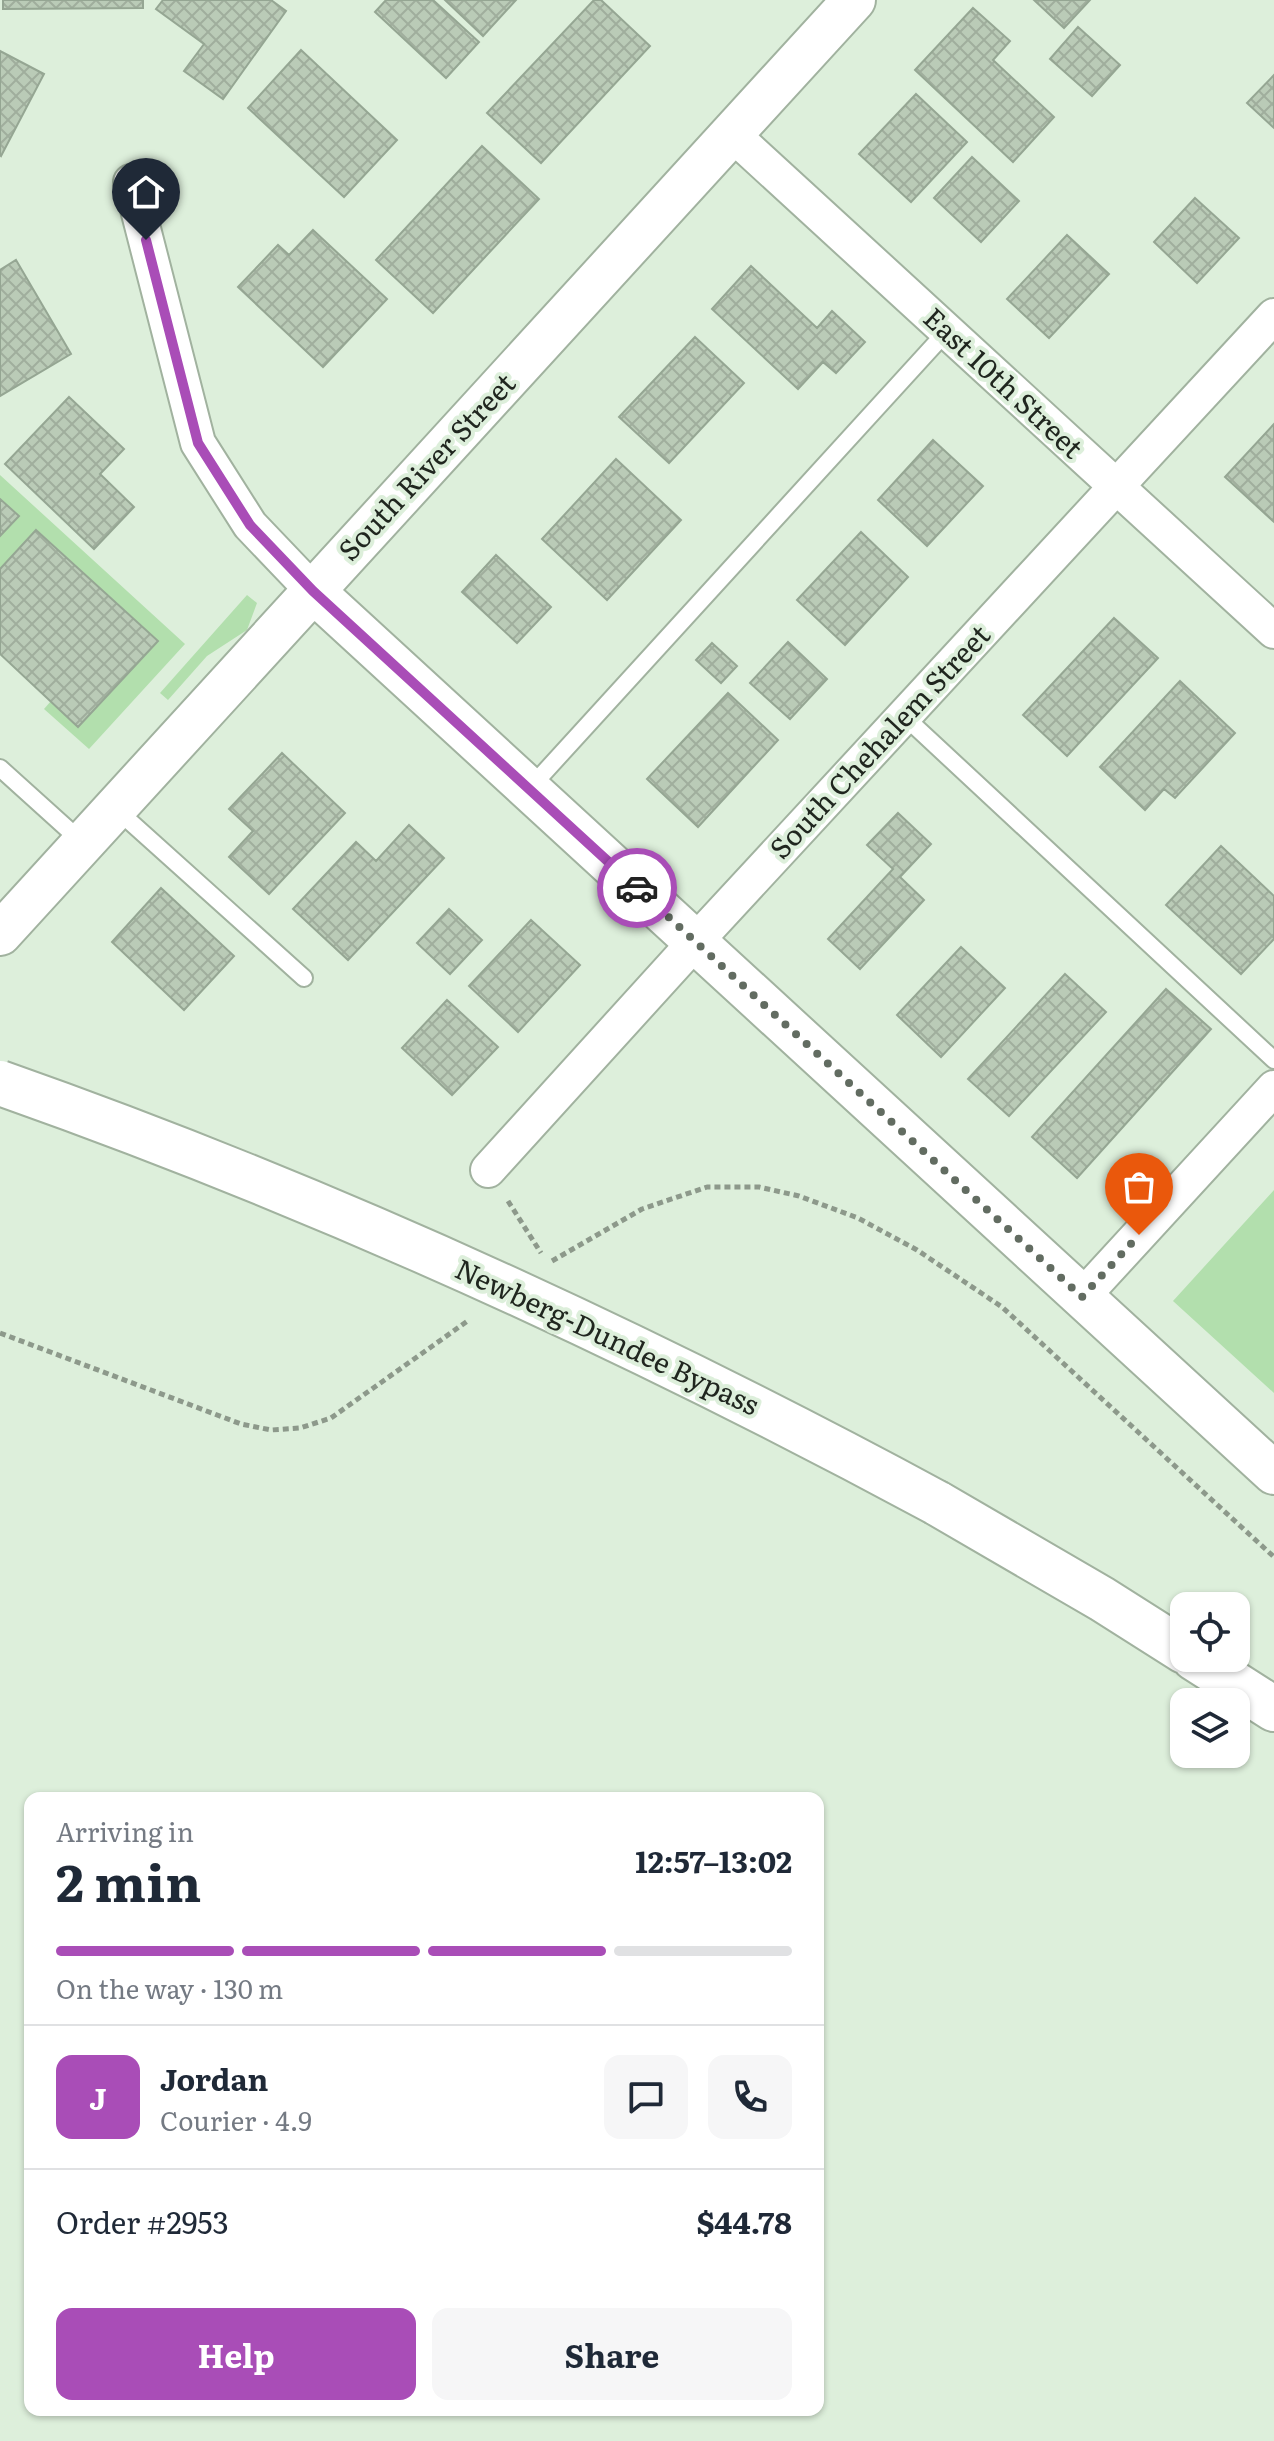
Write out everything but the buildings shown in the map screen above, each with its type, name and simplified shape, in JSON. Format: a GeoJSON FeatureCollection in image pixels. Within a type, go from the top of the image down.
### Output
{"type":"FeatureCollection","features":[{"type":"Feature","properties":{"kind":"highway","name":"Newberg-Dundee Bypass"},"geometry":{"type":"LineString","coordinates":[[0,1083],[283,1189],[529,1296],[809,1434],[937,1503],[1170,1642]]}},
{"type":"Feature","properties":{"kind":"highway"},"geometry":{"type":"LineString","coordinates":[[1216,1672],[1274,1709]]}},
{"type":"Feature","properties":{"kind":"street","name":"South River Street"},"geometry":{"type":"LineString","coordinates":[[0,934],[854,0]]}},
{"type":"Feature","properties":{"kind":"street","name":"East 10th Street"},"geometry":{"type":"LineString","coordinates":[[732,134],[1274,631]]}},
{"type":"Feature","properties":{"kind":"street"},"geometry":{"type":"LineString","coordinates":[[131,182],[198,443],[250,525],[313,591],[1274,1473]]}},
{"type":"Feature","properties":{"kind":"street","name":"South Chehalem Street"},"geometry":{"type":"LineString","coordinates":[[488,1170],[1274,316]]}},
{"type":"Feature","properties":{"kind":"street"},"geometry":{"type":"LineString","coordinates":[[1082,1297],[1274,1088]]}},
{"type":"Feature","properties":{"kind":"lane"},"geometry":{"type":"LineString","coordinates":[[528,790],[947,331]]}},
{"type":"Feature","properties":{"kind":"lane"},"geometry":{"type":"LineString","coordinates":[[904,716],[1274,1060]]}},
{"type":"Feature","properties":{"kind":"lane"},"geometry":{"type":"LineString","coordinates":[[0,768],[83,843]]}},
{"type":"Feature","properties":{"kind":"lane"},"geometry":{"type":"LineString","coordinates":[[115,808],[304,978]]}},
{"type":"Feature","properties":{"kind":"path"},"geometry":{"type":"LineString","coordinates":[[488,1170],[548,1263]]}},
{"type":"Feature","properties":{"kind":"green space"},"geometry":{"type":"Polygon","coordinates":[[[0,475],[185,644],[89,749],[44,709],[51,701],[157,641],[37,530],[0,569],[0,536],[18,516],[0,499],[0,475]]]}},
{"type":"Feature","properties":{"kind":"green space"},"geometry":{"type":"Polygon","coordinates":[[[247,595],[257,603],[247,630],[207,656],[168,700],[160,693],[247,595]]]}},
{"type":"Feature","properties":{"kind":"green space"},"geometry":{"type":"Polygon","coordinates":[[[1274,1190],[1274,1393],[1173,1301],[1274,1190]]]}},
{"type":"Feature","properties":{"kind":"way so far"},"geometry":{"type":"LineString","coordinates":[[637,888],[1082,1297],[1139,1235]]}},
{"type":"Feature","properties":{"kind":"route"},"geometry":{"type":"LineString","coordinates":[[146,240],[198,443],[250,525],[313,591],[637,888]]}}]}
